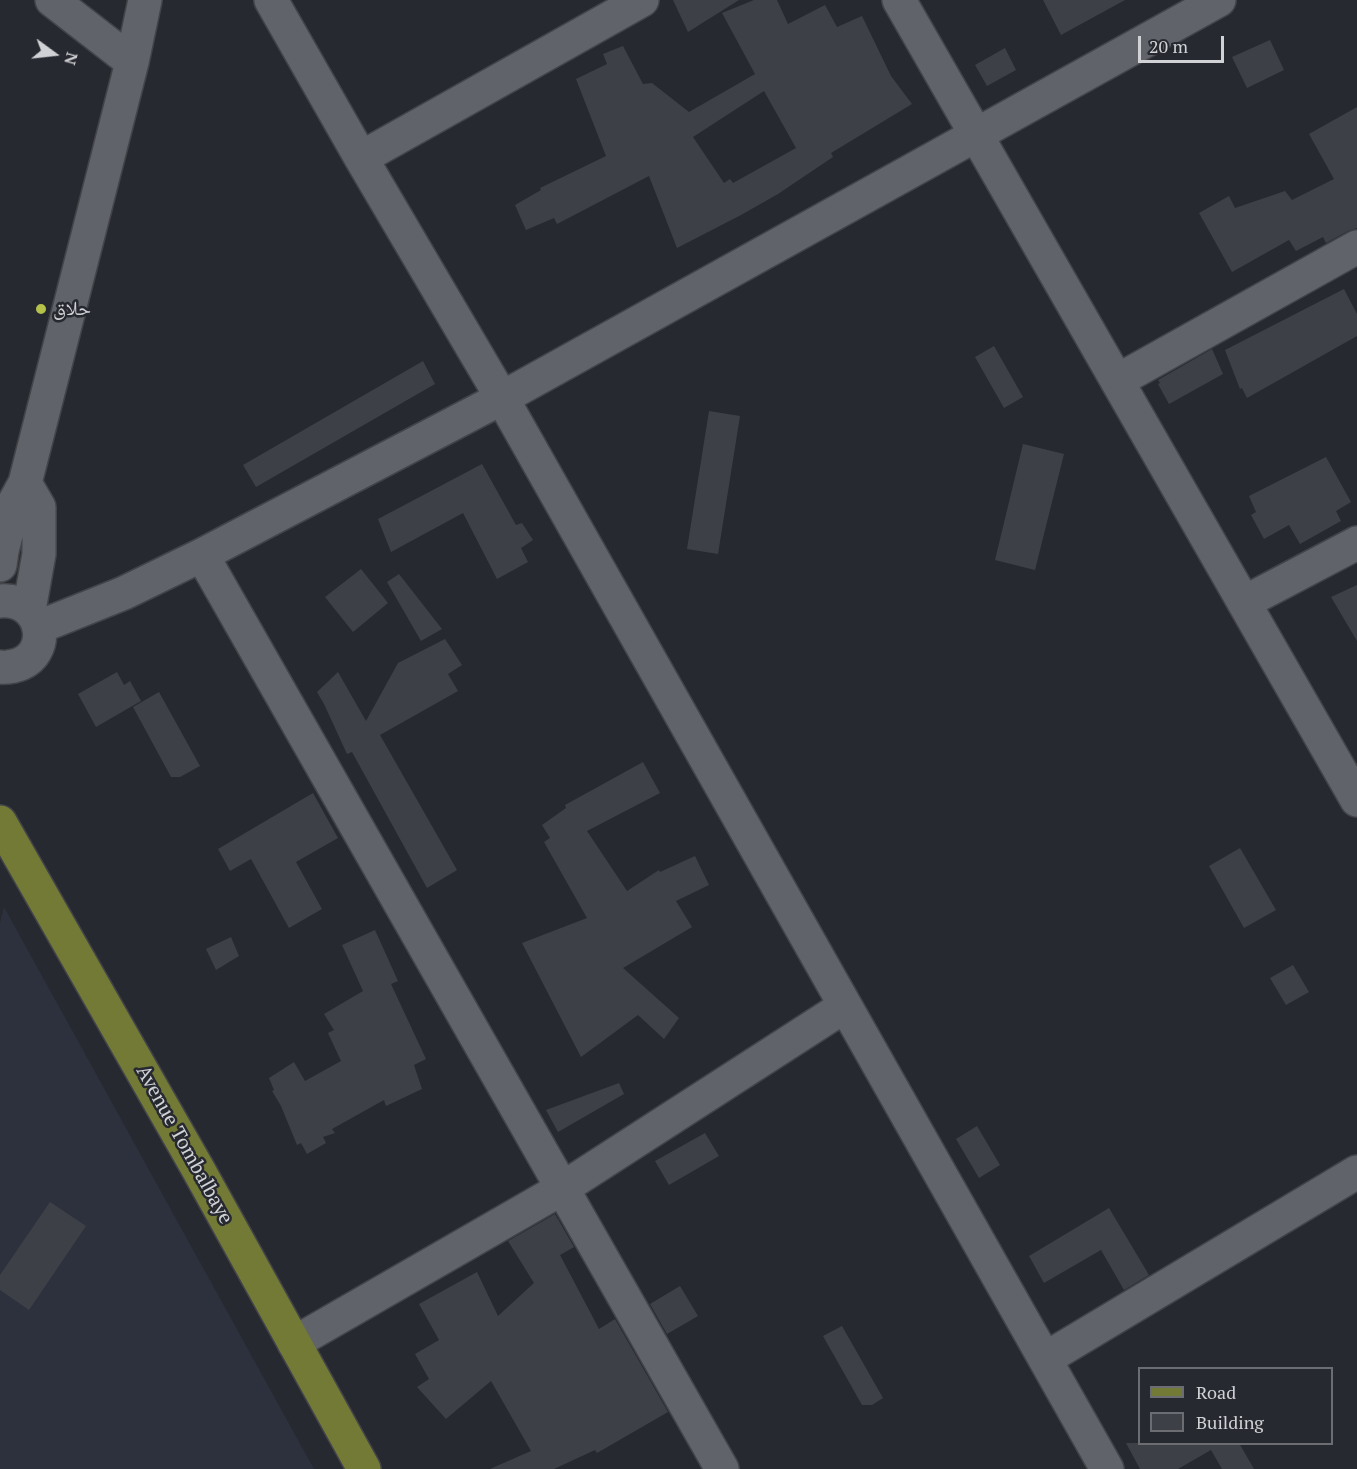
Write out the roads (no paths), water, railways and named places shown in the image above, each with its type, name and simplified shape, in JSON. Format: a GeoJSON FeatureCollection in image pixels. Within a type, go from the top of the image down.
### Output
{"type":"FeatureCollection","features":[{"type":"Feature","properties":{"kind":"main road","name":"Avenue Tombalbaye"},"geometry":{"type":"LineString","coordinates":[[0,822],[198,1168],[364,1469]]}},
{"type":"Feature","properties":{"kind":"street"},"geometry":{"type":"LineString","coordinates":[[52,0],[132,62]]}},
{"type":"Feature","properties":{"kind":"street"},"geometry":{"type":"LineString","coordinates":[[0,565],[14,503],[25,483],[132,62],[145,0]]}},
{"type":"Feature","properties":{"kind":"street"},"geometry":{"type":"LineString","coordinates":[[271,0],[502,398],[1107,1469]]}},
{"type":"Feature","properties":{"kind":"street"},"geometry":{"type":"LineString","coordinates":[[361,158],[642,0]]}},
{"type":"Feature","properties":{"kind":"street"},"geometry":{"type":"LineString","coordinates":[[899,0],[1357,800]]}},
{"type":"Feature","properties":{"kind":"street"},"geometry":{"type":"LineString","coordinates":[[23,613],[124,593],[202,555],[502,398],[1219,0]]}},
{"type":"Feature","properties":{"kind":"street"},"geometry":{"type":"LineString","coordinates":[[1117,381],[1357,247]]}},
{"type":"Feature","properties":{"kind":"street"},"geometry":{"type":"LineString","coordinates":[[1,677],[33,654],[39,641],[23,613],[39,554],[39,507],[25,483]]}},
{"type":"Feature","properties":{"kind":"street"},"geometry":{"type":"LineString","coordinates":[[1245,602],[1357,543]]}},
{"type":"Feature","properties":{"kind":"street"},"geometry":{"type":"LineString","coordinates":[[202,555],[722,1469]]}},
{"type":"Feature","properties":{"kind":"street"},"geometry":{"type":"LineString","coordinates":[[294,1343],[563,1188],[845,1006]]}},
{"type":"Feature","properties":{"kind":"street"},"geometry":{"type":"LineString","coordinates":[[1045,1359],[1357,1172]]}},
{"type":"Feature","properties":{"kind":"place","name":"حلاق"},"geometry":{"type":"Point","coordinates":[41,309]}}]}
